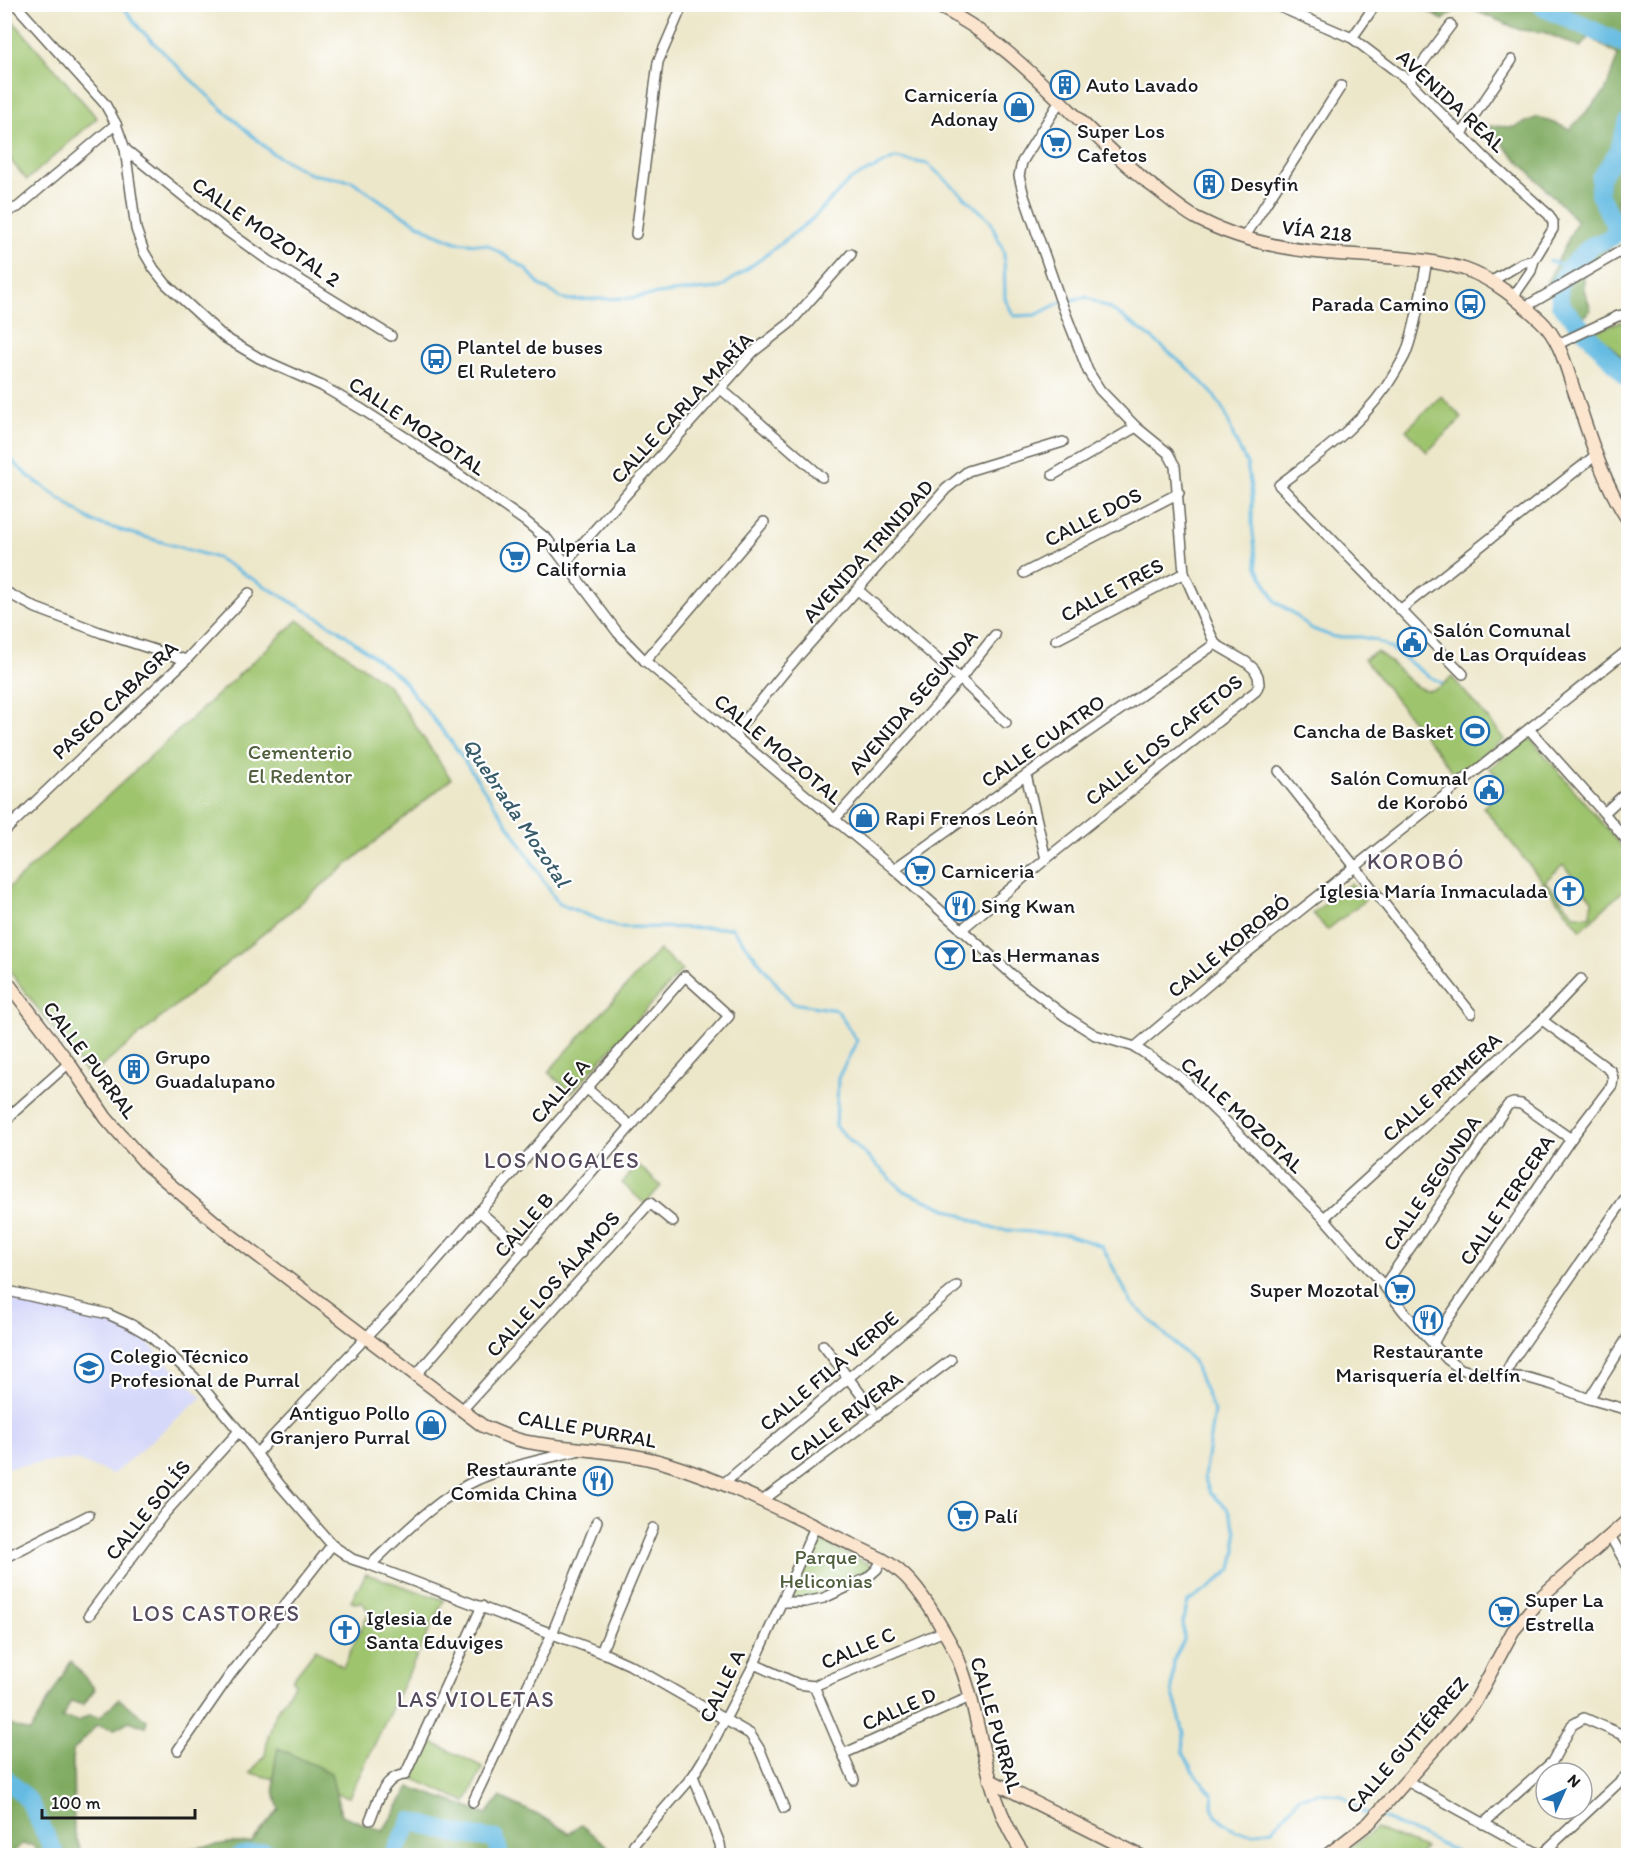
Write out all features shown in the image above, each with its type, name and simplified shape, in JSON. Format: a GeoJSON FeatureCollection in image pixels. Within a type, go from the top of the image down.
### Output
{"type":"FeatureCollection","features":[{"type":"Feature","properties":{"kind":"street","name":"CALLE MOZOTAL"},"geometry":{"type":"LineString","coordinates":[[15,4],[105,104],[116,124],[125,149],[136,229],[144,252],[154,269],[166,284],[224,337],[259,358],[322,386],[408,439],[525,521],[548,540],[611,624],[645,661],[894,869],[1017,979],[1065,1016],[1095,1035],[1135,1047],[1182,1078],[1324,1218],[1447,1359],[1461,1369],[1478,1374],[1537,1381],[1589,1400],[1629,1410]]}},
{"type":"Feature","properties":{"kind":"street"},"geometry":{"type":"LineString","coordinates":[[636,234],[658,62],[683,4]]}},
{"type":"Feature","properties":{"kind":"street","name":"VÍA 218"},"geometry":{"type":"LineString","coordinates":[[933,4],[955,15],[1011,56],[1138,175],[1196,217],[1244,238],[1272,246],[1324,253],[1427,261],[1465,270],[1492,281],[1543,323],[1558,344],[1606,480],[1629,519]]}},
{"type":"Feature","properties":{"kind":"street","name":"AVENIDA REAL"},"geometry":{"type":"LineString","coordinates":[[1273,4],[1285,7],[1352,38],[1409,81],[1461,135],[1549,215],[1553,229],[1534,260],[1531,271],[1513,297]]}},
{"type":"Feature","properties":{"kind":"street"},"geometry":{"type":"LineString","coordinates":[[1352,38],[1376,4]]}},
{"type":"Feature","properties":{"kind":"street"},"geometry":{"type":"LineString","coordinates":[[1409,81],[1451,25]]}},
{"type":"Feature","properties":{"kind":"street"},"geometry":{"type":"LineString","coordinates":[[1461,135],[1512,60]]}},
{"type":"Feature","properties":{"kind":"street"},"geometry":{"type":"LineString","coordinates":[[1244,238],[1341,86]]}},
{"type":"Feature","properties":{"kind":"street","name":"CALLE LOS CAFETOS"},"geometry":{"type":"LineString","coordinates":[[961,930],[1256,691],[1259,684],[1254,669],[1215,644],[1184,573],[1175,465],[1167,453],[1136,427],[1100,390],[1088,371],[1024,196],[1019,176],[1022,162],[1060,101]]}},
{"type":"Feature","properties":{"kind":"street"},"geometry":{"type":"LineString","coordinates":[[4,210],[8,211],[18,207],[116,124]]}},
{"type":"Feature","properties":{"kind":"street","name":"CALLE MOZOTAL 2"},"geometry":{"type":"LineString","coordinates":[[125,149],[227,231],[268,260],[391,336]]}},
{"type":"Feature","properties":{"kind":"street"},"geometry":{"type":"LineString","coordinates":[[1525,307],[1629,247]]}},
{"type":"Feature","properties":{"kind":"street","name":"CALLE CARLA MARÍA"},"geometry":{"type":"LineString","coordinates":[[566,562],[753,352],[789,324],[850,254]]}},
{"type":"Feature","properties":{"kind":"street"},"geometry":{"type":"LineString","coordinates":[[1492,281],[1522,263],[1534,260]]}},
{"type":"Feature","properties":{"kind":"street"},"geometry":{"type":"LineString","coordinates":[[1427,261],[1407,352],[1391,380],[1373,404],[1340,437],[1279,485],[1463,674]]}},
{"type":"Feature","properties":{"kind":"street"},"geometry":{"type":"LineString","coordinates":[[1558,344],[1600,323],[1629,314]]}},
{"type":"Feature","properties":{"kind":"street"},"geometry":{"type":"LineString","coordinates":[[721,389],[822,477]]}},
{"type":"Feature","properties":{"kind":"street"},"geometry":{"type":"LineString","coordinates":[[1053,475],[1136,427]]}},
{"type":"Feature","properties":{"kind":"street","name":"AVENIDA TRINIDAD"},"geometry":{"type":"LineString","coordinates":[[733,735],[787,669],[946,489],[968,471],[1063,442]]}},
{"type":"Feature","properties":{"kind":"street"},"geometry":{"type":"LineString","coordinates":[[1401,609],[1596,455]]}},
{"type":"Feature","properties":{"kind":"street","name":"CALLE DOS"},"geometry":{"type":"LineString","coordinates":[[1024,573],[1179,493]]}},
{"type":"Feature","properties":{"kind":"street"},"geometry":{"type":"LineString","coordinates":[[645,661],[764,522]]}},
{"type":"Feature","properties":{"kind":"street","name":"CALLE TRES"},"geometry":{"type":"LineString","coordinates":[[1056,640],[1184,573]]}},
{"type":"Feature","properties":{"kind":"street"},"geometry":{"type":"LineString","coordinates":[[858,590],[960,679],[1006,723]]}},
{"type":"Feature","properties":{"kind":"street"},"geometry":{"type":"LineString","coordinates":[[4,591],[36,608],[102,633],[186,660]]}},
{"type":"Feature","properties":{"kind":"street","name":"PASEO CABAGRA"},"geometry":{"type":"LineString","coordinates":[[4,832],[186,660],[249,593]]}},
{"type":"Feature","properties":{"kind":"street","name":"AVENIDA SEGUNDA"},"geometry":{"type":"LineString","coordinates":[[834,820],[960,679],[995,635]]}},
{"type":"Feature","properties":{"kind":"street","name":"CALLE CUATRO"},"geometry":{"type":"LineString","coordinates":[[894,869],[1026,774],[1215,644]]}},
{"type":"Feature","properties":{"kind":"street","name":"CALLE KOROBÓ"},"geometry":{"type":"LineString","coordinates":[[1135,1047],[1239,958],[1629,650]]}},
{"type":"Feature","properties":{"kind":"street"},"geometry":{"type":"LineString","coordinates":[[1529,729],[1629,842]]}},
{"type":"Feature","properties":{"kind":"street"},"geometry":{"type":"LineString","coordinates":[[1279,771],[1471,1013]]}},
{"type":"Feature","properties":{"kind":"street"},"geometry":{"type":"LineString","coordinates":[[1026,774],[1046,859]]}},
{"type":"Feature","properties":{"kind":"street"},"geometry":{"type":"LineString","coordinates":[[1605,813],[1629,790]]}},
{"type":"Feature","properties":{"kind":"street","name":"CALLE B"},"geometry":{"type":"LineString","coordinates":[[416,1375],[729,1016],[685,976]]}},
{"type":"Feature","properties":{"kind":"street","name":"CALLE A"},"geometry":{"type":"LineString","coordinates":[[257,1453],[409,1292],[685,976]]}},
{"type":"Feature","properties":{"kind":"street","name":"CALLE PURRAL"},"geometry":{"type":"LineString","coordinates":[[4,978],[69,1063],[106,1118],[148,1166],[228,1233],[483,1426],[500,1434],[533,1443],[632,1456],[664,1463],[762,1501],[882,1559],[905,1575],[925,1600],[957,1656],[970,1697],[990,1780],[1002,1814],[1024,1855]]}},
{"type":"Feature","properties":{"kind":"street","name":"CALLE PRIMERA"},"geometry":{"type":"LineString","coordinates":[[1324,1218],[1542,1020],[1581,979]]}},
{"type":"Feature","properties":{"kind":"street","name":"CALLE TERCERA"},"geometry":{"type":"LineString","coordinates":[[1433,1344],[1571,1138],[1612,1085],[1611,1071],[1542,1020]]}},
{"type":"Feature","properties":{"kind":"street"},"geometry":{"type":"LineString","coordinates":[[4,1124],[14,1112],[69,1063]]}},
{"type":"Feature","properties":{"kind":"street"},"geometry":{"type":"LineString","coordinates":[[586,1088],[631,1126]]}},
{"type":"Feature","properties":{"kind":"street","name":"CALLE SEGUNDA"},"geometry":{"type":"LineString","coordinates":[[1384,1286],[1504,1109],[1513,1103],[1521,1104],[1571,1138]]}},
{"type":"Feature","properties":{"kind":"street"},"geometry":{"type":"LineString","coordinates":[[1504,1376],[1512,1361],[1629,1194]]}},
{"type":"Feature","properties":{"kind":"street","name":"CALLE LOS ÁLAMOS"},"geometry":{"type":"LineString","coordinates":[[462,1410],[650,1203],[673,1222]]}},
{"type":"Feature","properties":{"kind":"street"},"geometry":{"type":"LineString","coordinates":[[480,1211],[525,1251]]}},
{"type":"Feature","properties":{"kind":"street","name":"CALLE FILA VERDE"},"geometry":{"type":"LineString","coordinates":[[723,1484],[957,1286]]}},
{"type":"Feature","properties":{"kind":"street"},"geometry":{"type":"LineString","coordinates":[[4,1290],[108,1314],[149,1335],[195,1378],[257,1453],[280,1485],[332,1545],[352,1559],[602,1652],[630,1665],[750,1734],[784,1808]]}},
{"type":"Feature","properties":{"kind":"street"},"geometry":{"type":"LineString","coordinates":[[1589,1400],[1629,1337]]}},
{"type":"Feature","properties":{"kind":"street"},"geometry":{"type":"LineString","coordinates":[[823,1345],[872,1409]]}},
{"type":"Feature","properties":{"kind":"street","name":"CALLE RIVERA"},"geometry":{"type":"LineString","coordinates":[[762,1501],[951,1360]]}},
{"type":"Feature","properties":{"kind":"street","name":"CALLE SOLÍS"},"geometry":{"type":"LineString","coordinates":[[89,1615],[165,1512],[239,1431]]}},
{"type":"Feature","properties":{"kind":"street"},"geometry":{"type":"LineString","coordinates":[[370,1565],[439,1503],[478,1480],[579,1450]]}},
{"type":"Feature","properties":{"kind":"street"},"geometry":{"type":"LineString","coordinates":[[4,1558],[89,1515]]}},
{"type":"Feature","properties":{"kind":"street","name":"CALLE GUTIÉRREZ"},"geometry":{"type":"LineString","coordinates":[[1326,1856],[1369,1823],[1475,1702],[1513,1631],[1544,1595],[1629,1520]]}},
{"type":"Feature","properties":{"kind":"street"},"geometry":{"type":"LineString","coordinates":[[473,1802],[552,1634],[597,1521]]}},
{"type":"Feature","properties":{"kind":"street","name":"CALLE A"},"geometry":{"type":"LineString","coordinates":[[632,1856],[634,1845],[693,1776],[726,1720],[754,1664],[815,1527]]}},
{"type":"Feature","properties":{"kind":"street"},"geometry":{"type":"LineString","coordinates":[[602,1652],[653,1528]]}},
{"type":"Feature","properties":{"kind":"street"},"geometry":{"type":"LineString","coordinates":[[1610,1536],[1629,1567]]}},
{"type":"Feature","properties":{"kind":"street"},"geometry":{"type":"LineString","coordinates":[[178,1750],[236,1667],[332,1545]]}},
{"type":"Feature","properties":{"kind":"street"},"geometry":{"type":"LineString","coordinates":[[782,1602],[805,1602],[824,1598],[867,1578],[877,1569],[882,1559]]}},
{"type":"Feature","properties":{"kind":"street"},"geometry":{"type":"LineString","coordinates":[[370,1820],[385,1786],[394,1777],[405,1774],[482,1606]]}},
{"type":"Feature","properties":{"kind":"street","name":"CALLE C"},"geometry":{"type":"LineString","coordinates":[[754,1664],[798,1684],[814,1686],[944,1631]]}},
{"type":"Feature","properties":{"kind":"street"},"geometry":{"type":"LineString","coordinates":[[814,1686],[854,1780]]}},
{"type":"Feature","properties":{"kind":"street","name":"CALLE D"},"geometry":{"type":"LineString","coordinates":[[843,1754],[970,1697]]}},
{"type":"Feature","properties":{"kind":"street"},"geometry":{"type":"LineString","coordinates":[[1484,1824],[1552,1762],[1572,1725],[1578,1720],[1584,1718],[1627,1735]]}},
{"type":"Feature","properties":{"kind":"street"},"geometry":{"type":"LineString","coordinates":[[1407,1781],[1541,1855],[1629,1774]]}},
{"type":"Feature","properties":{"kind":"street"},"geometry":{"type":"LineString","coordinates":[[693,1776],[720,1844],[718,1853]]}},
{"type":"Feature","properties":{"kind":"street"},"geometry":{"type":"LineString","coordinates":[[990,1780],[1141,1856]]}},
{"type":"Feature","properties":{"kind":"shaded area","name":"Colegio Técnico Profesional de Purral"},"geometry":{"type":"Polygon","coordinates":[[[5,1295],[114,1324],[144,1339],[202,1397],[113,1474],[76,1460],[5,1468],[5,1295]]]}},
{"type":"Feature","properties":{"kind":"green space"},"geometry":{"type":"Polygon","coordinates":[[[1418,5],[1462,5],[1443,20],[1418,5]]]}},
{"type":"Feature","properties":{"kind":"green space"},"geometry":{"type":"Polygon","coordinates":[[[1462,5],[1628,5],[1628,181],[1617,202],[1625,228],[1620,239],[1584,271],[1584,289],[1591,310],[1572,326],[1547,283],[1577,221],[1507,149],[1489,126],[1515,127],[1538,117],[1570,129],[1605,92],[1618,55],[1590,37],[1580,47],[1543,32],[1520,30],[1462,5]]]}},
{"type":"Feature","properties":{"kind":"green space"},"geometry":{"type":"Polygon","coordinates":[[[7,14],[97,118],[27,180],[5,154],[4,17],[7,14]]]}},
{"type":"Feature","properties":{"kind":"green space"},"geometry":{"type":"Polygon","coordinates":[[[1628,319],[1628,369],[1592,332],[1628,319]]]}},
{"type":"Feature","properties":{"kind":"green space"},"geometry":{"type":"Polygon","coordinates":[[[1598,334],[1628,362],[1628,382],[1607,358],[1583,339],[1598,334]]]}},
{"type":"Feature","properties":{"kind":"green space"},"geometry":{"type":"Polygon","coordinates":[[[1441,396],[1462,418],[1427,452],[1406,430],[1441,396]]]}},
{"type":"Feature","properties":{"kind":"green space","name":"Cementerio El Redentor"},"geometry":{"type":"Polygon","coordinates":[[[298,620],[389,686],[451,779],[89,1077],[5,965],[5,891],[298,620]]]}},
{"type":"Feature","properties":{"kind":"green space"},"geometry":{"type":"Polygon","coordinates":[[[1376,652],[1390,661],[1410,682],[1425,690],[1436,689],[1452,677],[1505,739],[1457,777],[1364,659],[1376,652]]]}},
{"type":"Feature","properties":{"kind":"green space"},"geometry":{"type":"Polygon","coordinates":[[[1524,740],[1533,741],[1628,854],[1628,886],[1581,930],[1483,807],[1507,788],[1490,768],[1524,740]],[[1563,865],[1545,881],[1575,915],[1591,916],[1592,900],[1563,865]]]}},
{"type":"Feature","properties":{"kind":"green space"},"geometry":{"type":"Polygon","coordinates":[[[1351,883],[1365,900],[1327,930],[1313,913],[1351,883]]]}},
{"type":"Feature","properties":{"kind":"green space"},"geometry":{"type":"Polygon","coordinates":[[[659,950],[682,970],[571,1093],[548,1072],[659,950]]]}},
{"type":"Feature","properties":{"kind":"green space"},"geometry":{"type":"Polygon","coordinates":[[[638,1165],[661,1186],[645,1204],[622,1183],[638,1165]]]}},
{"type":"Feature","properties":{"kind":"green space","name":"Parque Heliconias"},"geometry":{"type":"Polygon","coordinates":[[[816,1539],[871,1565],[863,1576],[829,1591],[805,1600],[789,1598],[816,1539]]]}},
{"type":"Feature","properties":{"kind":"green space"},"geometry":{"type":"Polygon","coordinates":[[[366,1574],[444,1600],[349,1797],[250,1773],[265,1756],[275,1714],[295,1683],[292,1680],[316,1649],[343,1667],[369,1612],[362,1602],[351,1601],[366,1574]]]}},
{"type":"Feature","properties":{"kind":"green space"},"geometry":{"type":"Polygon","coordinates":[[[71,1661],[95,1689],[83,1705],[71,1701],[62,1718],[79,1721],[89,1715],[100,1717],[119,1699],[147,1720],[145,1727],[129,1721],[115,1729],[97,1725],[73,1751],[74,1830],[82,1855],[41,1855],[32,1845],[22,1844],[10,1855],[5,1855],[5,1723],[30,1732],[71,1661]]]}},
{"type":"Feature","properties":{"kind":"green space"},"geometry":{"type":"Polygon","coordinates":[[[427,1740],[483,1767],[466,1802],[409,1777],[427,1740]]]}},
{"type":"Feature","properties":{"kind":"green space"},"geometry":{"type":"Polygon","coordinates":[[[278,1748],[331,1773],[341,1815],[383,1831],[410,1787],[487,1814],[500,1797],[569,1833],[581,1825],[618,1855],[308,1856],[299,1849],[288,1854],[226,1856],[222,1852],[213,1855],[148,1855],[229,1843],[251,1843],[279,1809],[274,1779],[278,1748]]]}},
{"type":"Feature","properties":{"kind":"green space"},"geometry":{"type":"Polygon","coordinates":[[[1376,1829],[1425,1848],[1419,1855],[1340,1855],[1376,1829]]]}},
{"type":"Feature","properties":{"kind":"waterway"},"geometry":{"type":"LineString","coordinates":[[121,4],[140,29],[182,71],[272,153],[310,174],[352,181],[434,233],[456,242],[488,245],[526,269],[540,285],[565,300],[631,298],[720,288],[812,219],[850,180],[895,158],[928,164],[990,220],[1004,252],[1005,299],[1014,316],[1036,315],[1061,302],[1086,297],[1116,312],[1152,338],[1192,372],[1214,395],[1225,412],[1247,464],[1252,495],[1252,524],[1257,567],[1276,602],[1310,628],[1334,637],[1361,637],[1375,640],[1442,683]]}},
{"type":"Feature","properties":{"kind":"waterway"},"geometry":{"type":"LineString","coordinates":[[1541,4],[1544,8],[1628,46]]}},
{"type":"Feature","properties":{"kind":"waterway"},"geometry":{"type":"LineString","coordinates":[[1628,121],[1617,153],[1600,178],[1599,194],[1616,228],[1613,237],[1591,246],[1569,267],[1559,285],[1560,304],[1628,378]]}},
{"type":"Feature","properties":{"kind":"waterway"},"geometry":{"type":"LineString","coordinates":[[1549,261],[1569,267]]}},
{"type":"Feature","properties":{"kind":"waterway","name":"Quebrada Mozotal"},"geometry":{"type":"LineString","coordinates":[[4,453],[27,475],[93,522],[217,558],[339,630],[400,677],[453,744],[558,903],[617,927],[732,928],[792,1003],[837,1010],[857,1041],[838,1078],[836,1127],[904,1191],[994,1229],[1068,1235],[1102,1246],[1131,1302],[1193,1361],[1214,1411],[1204,1477],[1210,1493],[1227,1508],[1236,1531],[1236,1551],[1232,1569],[1188,1602],[1183,1621],[1184,1640],[1174,1659],[1172,1690],[1184,1733],[1183,1752],[1192,1770],[1213,1795],[1212,1806],[1216,1816],[1236,1831],[1253,1833],[1272,1829],[1300,1797],[1318,1793],[1341,1795],[1363,1812],[1371,1814]]}},
{"type":"Feature","properties":{"kind":"waterway"},"geometry":{"type":"LineString","coordinates":[[4,1776],[29,1801],[56,1856]]}},
{"type":"Feature","properties":{"kind":"waterway","name":"Quebrada Mozotal"},"geometry":{"type":"LineString","coordinates":[[1381,1817],[1466,1856]]}},
{"type":"Feature","properties":{"kind":"waterway"},"geometry":{"type":"LineString","coordinates":[[393,1856],[411,1821],[456,1834],[496,1839],[500,1856]]}},
{"type":"Feature","properties":{"kind":"waterway"},"geometry":{"type":"LineString","coordinates":[[239,1856],[265,1852],[274,1856]]}},
{"type":"Feature","properties":{"kind":"place","name":"Auto Lavado"},"geometry":{"type":"Point","coordinates":[1065,85]}},
{"type":"Feature","properties":{"kind":"place","name":"Carnicería Adonay"},"geometry":{"type":"Point","coordinates":[1019,107]}},
{"type":"Feature","properties":{"kind":"place","name":"Super Los Cafetos"},"geometry":{"type":"Point","coordinates":[1056,143]}},
{"type":"Feature","properties":{"kind":"place","name":"Desyfin"},"geometry":{"type":"Point","coordinates":[1209,184]}},
{"type":"Feature","properties":{"kind":"place","name":"Parada Camino"},"geometry":{"type":"Point","coordinates":[1470,304]}},
{"type":"Feature","properties":{"kind":"place","name":"Plantel de buses El Ruletero"},"geometry":{"type":"Point","coordinates":[436,359]}},
{"type":"Feature","properties":{"kind":"place","name":"Pulperia La California"},"geometry":{"type":"Point","coordinates":[515,557]}},
{"type":"Feature","properties":{"kind":"place","name":"Salón Comunal de Las Orquídeas"},"geometry":{"type":"Point","coordinates":[1412,642]}},
{"type":"Feature","properties":{"kind":"place","name":"Cancha de Basket"},"geometry":{"type":"Point","coordinates":[1475,731]}},
{"type":"Feature","properties":{"kind":"place","name":"Salón Comunal de Korobó"},"geometry":{"type":"Point","coordinates":[1489,790]}},
{"type":"Feature","properties":{"kind":"place","name":"Rapi Frenos León"},"geometry":{"type":"Point","coordinates":[864,818]}},
{"type":"Feature","properties":{"kind":"place","name":"Carniceria"},"geometry":{"type":"Point","coordinates":[920,871]}},
{"type":"Feature","properties":{"kind":"place","name":"Iglesia María Inmaculada"},"geometry":{"type":"Point","coordinates":[1569,891]}},
{"type":"Feature","properties":{"kind":"place","name":"Sing Kwan"},"geometry":{"type":"Point","coordinates":[960,906]}},
{"type":"Feature","properties":{"kind":"place","name":"Las Hermanas"},"geometry":{"type":"Point","coordinates":[950,955]}},
{"type":"Feature","properties":{"kind":"place","name":"Grupo Guadalupano"},"geometry":{"type":"Point","coordinates":[134,1069]}},
{"type":"Feature","properties":{"kind":"place","name":"Super Mozotal"},"geometry":{"type":"Point","coordinates":[1400,1290]}},
{"type":"Feature","properties":{"kind":"place","name":"Restaurante Marisquería el delfín"},"geometry":{"type":"Point","coordinates":[1428,1320]}},
{"type":"Feature","properties":{"kind":"place","name":"Colegio Técnico Profesional de Purral"},"geometry":{"type":"Point","coordinates":[89,1368]}},
{"type":"Feature","properties":{"kind":"place","name":"Antiguo Pollo Granjero Purral"},"geometry":{"type":"Point","coordinates":[431,1425]}},
{"type":"Feature","properties":{"kind":"place","name":"Restaurante Comida China"},"geometry":{"type":"Point","coordinates":[598,1481]}},
{"type":"Feature","properties":{"kind":"place","name":"Palí"},"geometry":{"type":"Point","coordinates":[963,1516]}},
{"type":"Feature","properties":{"kind":"place","name":"Super La Estrella"},"geometry":{"type":"Point","coordinates":[1504,1612]}},
{"type":"Feature","properties":{"kind":"place","name":"Iglesia de Santa Eduviges"},"geometry":{"type":"Point","coordinates":[345,1630]}},
{"type":"Feature","properties":{"kind":"district","name":"KOROBÓ"},"geometry":{"type":"Point","coordinates":[1416,861]}},
{"type":"Feature","properties":{"kind":"district","name":"LOS NOGALES"},"geometry":{"type":"Point","coordinates":[562,1160]}},
{"type":"Feature","properties":{"kind":"district","name":"LOS CASTORES"},"geometry":{"type":"Point","coordinates":[216,1613]}},
{"type":"Feature","properties":{"kind":"district","name":"LAS VIOLETAS"},"geometry":{"type":"Point","coordinates":[476,1699]}}]}
